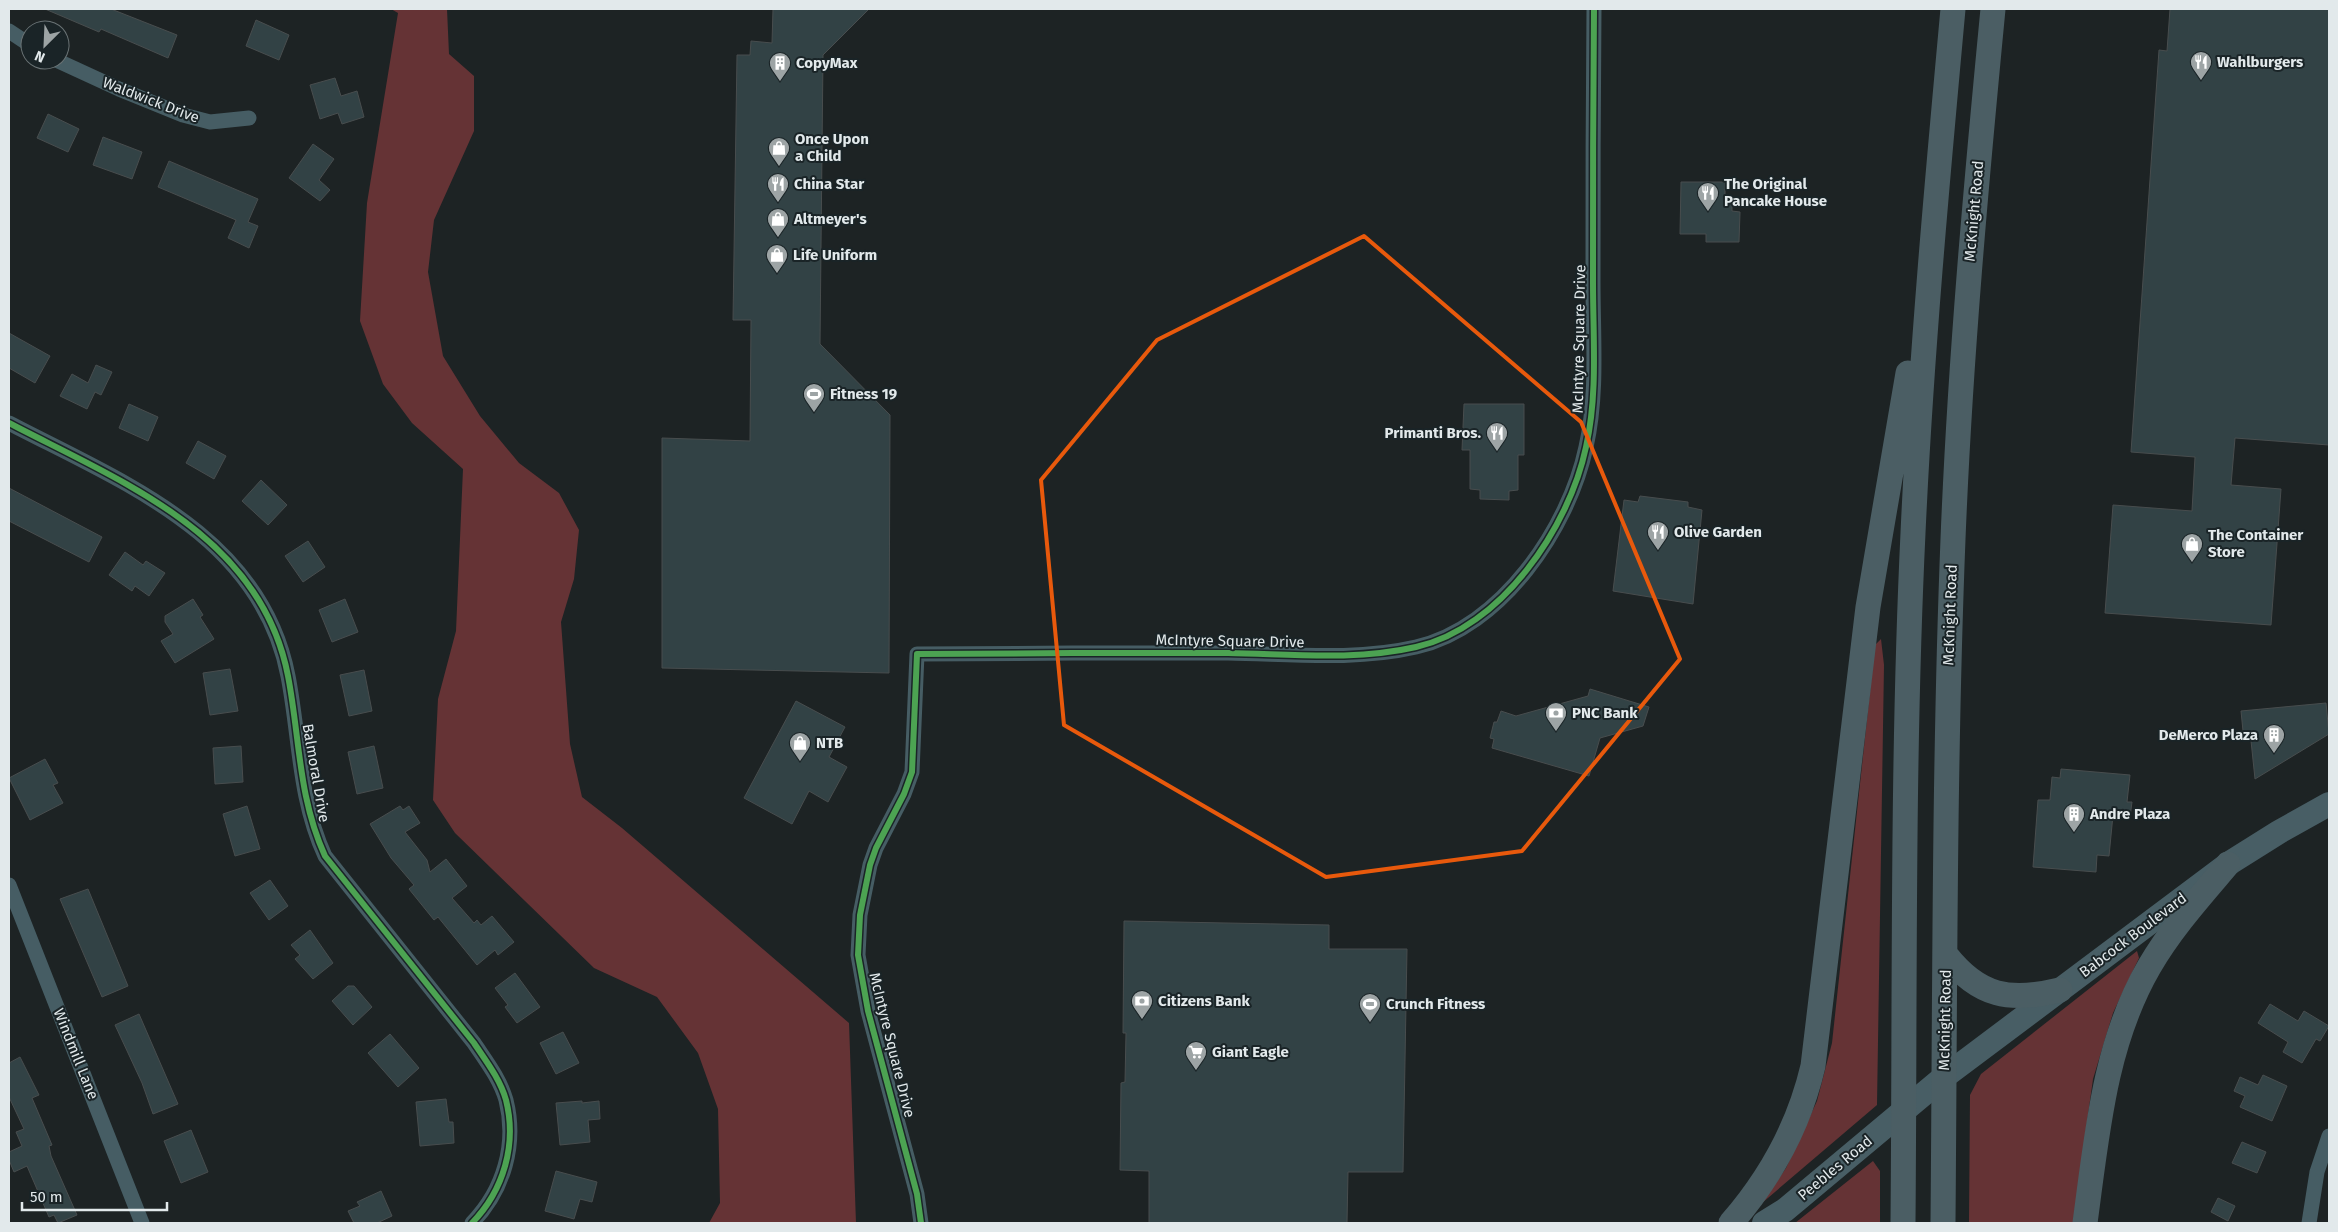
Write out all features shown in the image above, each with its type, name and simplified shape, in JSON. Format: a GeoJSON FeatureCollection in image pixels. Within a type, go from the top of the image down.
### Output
{"type":"FeatureCollection","features":[{"type":"Feature","properties":{"kind":"highway"},"geometry":{"type":"LineString","coordinates":[[1903,1223],[1910,631],[1920,396],[1953,9]]}},
{"type":"Feature","properties":{"kind":"highway","name":"McKnight Road"},"geometry":{"type":"LineString","coordinates":[[1943,1223],[1947,746],[1953,537],[1971,241],[1993,9]]}},
{"type":"Feature","properties":{"kind":"highway"},"geometry":{"type":"LineString","coordinates":[[1731,1223],[1759,1188],[1784,1148],[1802,1107],[1812,1066],[1868,607],[1932,238]]}},
{"type":"Feature","properties":{"kind":"highway"},"geometry":{"type":"LineString","coordinates":[[2085,1223],[2105,1087],[2126,1015],[2141,983],[2164,944],[2228,864]]}},
{"type":"Feature","properties":{"kind":"highway"},"geometry":{"type":"LineString","coordinates":[[1946,955],[1968,979],[1992,992],[2020,997],[2060,990]]}},
{"type":"Feature","properties":{"kind":"main road","name":"Babcock Boulevard"},"geometry":{"type":"LineString","coordinates":[[1944,1076],[2228,864],[2329,804]]}},
{"type":"Feature","properties":{"kind":"main road","name":"Peebles Road"},"geometry":{"type":"LineString","coordinates":[[1764,1223],[1784,1210],[1944,1076]]}},
{"type":"Feature","properties":{"kind":"street","name":"McIntyre Square Drive"},"geometry":{"type":"LineString","coordinates":[[921,1223],[916,1194],[868,1011],[858,955],[860,915],[870,865],[876,848],[904,794],[912,772],[917,654],[1106,653],[1354,656],[1417,647],[1442,638],[1468,624],[1506,593],[1532,562],[1560,519],[1581,467],[1590,426],[1594,359],[1594,9]]}},
{"type":"Feature","properties":{"kind":"street"},"geometry":{"type":"LineString","coordinates":[[9,31],[20,38]]}},
{"type":"Feature","properties":{"kind":"street","name":"Waldwick Drive"},"geometry":{"type":"LineString","coordinates":[[70,67],[183,114],[210,122],[250,118]]}},
{"type":"Feature","properties":{"kind":"street","name":"Balmoral Drive"},"geometry":{"type":"LineString","coordinates":[[9,423],[142,492],[177,514],[218,548],[254,592],[264,609],[278,638],[288,676],[306,804],[314,833],[325,856],[474,1043],[492,1069],[505,1099],[510,1144],[506,1162],[496,1189],[472,1223]]}},
{"type":"Feature","properties":{"kind":"street","name":"Windmill Lane"},"geometry":{"type":"LineString","coordinates":[[9,885],[142,1223]]}},
{"type":"Feature","properties":{"kind":"street"},"geometry":{"type":"LineString","coordinates":[[2309,1223],[2317,1172],[2329,1136]]}},
{"type":"Feature","properties":{"kind":"highlighted area"},"geometry":{"type":"Polygon","coordinates":[[[1364,236],[1581,422],[1680,659],[1522,851],[1326,877],[1064,725],[1041,480],[1157,340],[1364,236]]]}},
{"type":"Feature","properties":{"kind":"shaded area"},"geometry":{"type":"Polygon","coordinates":[[[391,9],[447,9],[449,54],[474,76],[474,131],[434,220],[428,272],[443,356],[480,416],[519,463],[559,493],[579,530],[574,579],[561,622],[570,744],[582,797],[622,828],[849,1023],[856,1223],[709,1223],[720,1203],[718,1109],[698,1053],[657,997],[594,968],[455,833],[433,800],[438,699],[456,631],[463,469],[412,423],[383,384],[360,321],[367,203],[398,13],[391,9]]]}},
{"type":"Feature","properties":{"kind":"shaded area"},"geometry":{"type":"Polygon","coordinates":[[[1881,639],[1884,665],[1877,1105],[1762,1203],[1786,1168],[1817,1101],[1832,1043],[1875,645],[1881,639]]]}},
{"type":"Feature","properties":{"kind":"shaded area"},"geometry":{"type":"Polygon","coordinates":[[[2137,951],[2139,958],[2113,1013],[2093,1079],[2073,1223],[1969,1223],[1970,1095],[1981,1074],[2137,951]]]}},
{"type":"Feature","properties":{"kind":"shaded area"},"geometry":{"type":"Polygon","coordinates":[[[1873,1161],[1880,1171],[1880,1223],[1795,1223],[1873,1161]]]}},
{"type":"Feature","properties":{"kind":"building"},"geometry":{"type":"Polygon","coordinates":[[[45,9],[111,9],[177,35],[168,58],[101,29],[99,32],[45,9]]]}},
{"type":"Feature","properties":{"kind":"building"},"geometry":{"type":"Polygon","coordinates":[[[773,9],[869,9],[823,55],[820,344],[890,415],[889,673],[662,668],[662,438],[750,441],[751,320],[733,320],[737,55],[750,55],[751,41],[772,43],[773,9]]]}},
{"type":"Feature","properties":{"kind":"building"},"geometry":{"type":"Polygon","coordinates":[[[2170,9],[2329,9],[2329,445],[2235,438],[2231,485],[2281,489],[2271,625],[2105,613],[2113,505],[2192,511],[2195,457],[2131,452],[2159,50],[2167,51],[2170,9]]]}},
{"type":"Feature","properties":{"kind":"building"},"geometry":{"type":"Polygon","coordinates":[[[256,20],[289,35],[279,60],[246,46],[256,20]]]}},
{"type":"Feature","properties":{"kind":"building"},"geometry":{"type":"Polygon","coordinates":[[[335,78],[341,96],[357,91],[364,117],[342,124],[338,113],[320,119],[310,85],[335,78]]]}},
{"type":"Feature","properties":{"kind":"building"},"geometry":{"type":"Polygon","coordinates":[[[48,114],[79,129],[68,152],[37,138],[48,114]]]}},
{"type":"Feature","properties":{"kind":"building"},"geometry":{"type":"Polygon","coordinates":[[[103,137],[142,152],[132,179],[93,165],[103,137]]]}},
{"type":"Feature","properties":{"kind":"building"},"geometry":{"type":"Polygon","coordinates":[[[313,144],[334,159],[319,180],[330,190],[320,201],[289,178],[313,144]]]}},
{"type":"Feature","properties":{"kind":"building"},"geometry":{"type":"Polygon","coordinates":[[[169,161],[258,199],[248,222],[258,226],[249,248],[228,238],[236,220],[158,187],[169,161]]]}},
{"type":"Feature","properties":{"kind":"building","name":"The Original Pancake House"},"geometry":{"type":"Polygon","coordinates":[[[1681,182],[1725,182],[1725,203],[1732,204],[1732,211],[1740,212],[1739,242],[1706,242],[1706,234],[1680,234],[1681,182]]]}},
{"type":"Feature","properties":{"kind":"building"},"geometry":{"type":"Polygon","coordinates":[[[9,333],[50,356],[35,383],[9,368],[9,333]]]}},
{"type":"Feature","properties":{"kind":"building"},"geometry":{"type":"Polygon","coordinates":[[[96,365],[112,372],[101,395],[95,392],[87,409],[60,396],[72,374],[88,383],[96,365]]]}},
{"type":"Feature","properties":{"kind":"building"},"geometry":{"type":"Polygon","coordinates":[[[129,404],[158,417],[148,441],[119,428],[129,404]]]}},
{"type":"Feature","properties":{"kind":"building","name":"Primanti Bros."},"geometry":{"type":"Polygon","coordinates":[[[1464,404],[1524,404],[1524,455],[1518,455],[1518,490],[1509,491],[1509,500],[1480,499],[1480,490],[1470,489],[1470,450],[1462,450],[1464,404]]]}},
{"type":"Feature","properties":{"kind":"building"},"geometry":{"type":"Polygon","coordinates":[[[198,441],[226,456],[214,479],[186,463],[198,441]]]}},
{"type":"Feature","properties":{"kind":"building"},"geometry":{"type":"Polygon","coordinates":[[[261,480],[287,505],[268,525],[242,501],[261,480]]]}},
{"type":"Feature","properties":{"kind":"building"},"geometry":{"type":"Polygon","coordinates":[[[9,488],[102,537],[89,562],[9,521],[9,488]]]}},
{"type":"Feature","properties":{"kind":"building","name":"Olive Garden"},"geometry":{"type":"Polygon","coordinates":[[[1640,496],[1688,502],[1688,507],[1702,510],[1693,604],[1613,591],[1624,500],[1638,502],[1640,496]]]}},
{"type":"Feature","properties":{"kind":"building"},"geometry":{"type":"Polygon","coordinates":[[[308,541],[325,567],[303,582],[285,556],[308,541]]]}},
{"type":"Feature","properties":{"kind":"building"},"geometry":{"type":"Polygon","coordinates":[[[125,552],[143,565],[146,561],[165,573],[149,596],[135,586],[132,591],[109,575],[125,552]]]}},
{"type":"Feature","properties":{"kind":"building"},"geometry":{"type":"Polygon","coordinates":[[[193,599],[203,615],[200,617],[214,639],[175,663],[161,641],[173,634],[165,622],[165,616],[193,599]]]}},
{"type":"Feature","properties":{"kind":"building"},"geometry":{"type":"Polygon","coordinates":[[[345,599],[358,632],[332,642],[319,610],[345,599]]]}},
{"type":"Feature","properties":{"kind":"building"},"geometry":{"type":"Polygon","coordinates":[[[230,669],[238,711],[210,715],[203,673],[230,669]]]}},
{"type":"Feature","properties":{"kind":"building"},"geometry":{"type":"Polygon","coordinates":[[[364,670],[372,711],[349,716],[340,675],[364,670]]]}},
{"type":"Feature","properties":{"kind":"building","name":"PNC Bank"},"geometry":{"type":"Polygon","coordinates":[[[1590,689],[1649,707],[1643,726],[1600,738],[1589,776],[1492,748],[1494,739],[1490,738],[1494,722],[1497,722],[1501,711],[1516,716],[1588,696],[1590,689]]]}},
{"type":"Feature","properties":{"kind":"building","name":"NTB"},"geometry":{"type":"Polygon","coordinates":[[[796,701],[845,727],[829,757],[847,767],[828,802],[809,791],[792,824],[744,798],[796,701]]]}},
{"type":"Feature","properties":{"kind":"building","name":"DeMerco Plaza"},"geometry":{"type":"Polygon","coordinates":[[[2326,703],[2329,734],[2255,779],[2250,731],[2243,731],[2241,711],[2326,703]]]}},
{"type":"Feature","properties":{"kind":"building"},"geometry":{"type":"Polygon","coordinates":[[[241,746],[243,782],[215,784],[213,748],[241,746]]]}},
{"type":"Feature","properties":{"kind":"building"},"geometry":{"type":"Polygon","coordinates":[[[374,746],[383,788],[357,794],[348,752],[374,746]]]}},
{"type":"Feature","properties":{"kind":"building"},"geometry":{"type":"Polygon","coordinates":[[[45,759],[58,783],[53,785],[63,803],[30,820],[9,778],[45,759]]]}},
{"type":"Feature","properties":{"kind":"building","name":"Andre Plaza"},"geometry":{"type":"Polygon","coordinates":[[[2061,769],[2130,775],[2127,802],[2132,802],[2130,817],[2113,815],[2109,856],[2097,855],[2096,872],[2033,867],[2038,800],[2050,800],[2052,777],[2060,778],[2061,769]]]}},
{"type":"Feature","properties":{"kind":"building"},"geometry":{"type":"Polygon","coordinates":[[[247,806],[260,849],[235,856],[223,814],[247,806]]]}},
{"type":"Feature","properties":{"kind":"building"},"geometry":{"type":"Polygon","coordinates":[[[400,806],[403,810],[409,806],[420,823],[405,832],[427,860],[430,872],[446,859],[467,886],[452,898],[474,923],[477,920],[481,925],[492,916],[514,942],[498,955],[495,950],[477,965],[438,917],[434,920],[409,889],[414,885],[391,858],[370,824],[400,806]]]}},
{"type":"Feature","properties":{"kind":"building"},"geometry":{"type":"Polygon","coordinates":[[[270,880],[288,906],[269,920],[250,893],[270,880]]]}},
{"type":"Feature","properties":{"kind":"building"},"geometry":{"type":"Polygon","coordinates":[[[88,889],[128,986],[102,997],[60,899],[88,889]]]}},
{"type":"Feature","properties":{"kind":"building"},"geometry":{"type":"Polygon","coordinates":[[[1124,921],[1329,925],[1329,949],[1407,949],[1403,1172],[1348,1172],[1347,1223],[1149,1223],[1149,1171],[1120,1170],[1121,1083],[1125,1082],[1126,1033],[1123,1033],[1124,921]]]}},
{"type":"Feature","properties":{"kind":"building"},"geometry":{"type":"Polygon","coordinates":[[[310,930],[333,963],[313,979],[295,959],[300,955],[291,945],[310,930]]]}},
{"type":"Feature","properties":{"kind":"building"},"geometry":{"type":"Polygon","coordinates":[[[515,973],[540,1007],[517,1023],[505,1007],[508,1005],[495,988],[515,973]]]}},
{"type":"Feature","properties":{"kind":"building"},"geometry":{"type":"Polygon","coordinates":[[[348,986],[354,986],[372,1007],[353,1025],[332,1001],[348,986]]]}},
{"type":"Feature","properties":{"kind":"building"},"geometry":{"type":"Polygon","coordinates":[[[2270,1004],[2298,1021],[2304,1011],[2329,1026],[2320,1041],[2316,1039],[2302,1063],[2283,1052],[2288,1042],[2258,1023],[2270,1004]]]}},
{"type":"Feature","properties":{"kind":"building"},"geometry":{"type":"Polygon","coordinates":[[[139,1014],[178,1104],[153,1114],[142,1083],[115,1025],[139,1014]]]}},
{"type":"Feature","properties":{"kind":"building"},"geometry":{"type":"Polygon","coordinates":[[[563,1032],[579,1063],[556,1074],[540,1043],[563,1032]]]}},
{"type":"Feature","properties":{"kind":"building"},"geometry":{"type":"Polygon","coordinates":[[[390,1034],[419,1068],[398,1087],[368,1053],[390,1034]]]}},
{"type":"Feature","properties":{"kind":"building"},"geometry":{"type":"Polygon","coordinates":[[[20,1057],[39,1095],[32,1098],[52,1145],[49,1146],[51,1156],[77,1215],[58,1223],[54,1215],[49,1217],[27,1166],[14,1172],[9,1160],[9,1152],[22,1146],[16,1132],[24,1129],[9,1097],[9,1063],[20,1057]]]}},
{"type":"Feature","properties":{"kind":"building"},"geometry":{"type":"Polygon","coordinates":[[[2263,1075],[2287,1086],[2272,1121],[2240,1107],[2245,1096],[2234,1091],[2240,1077],[2258,1085],[2263,1075]]]}},
{"type":"Feature","properties":{"kind":"building"},"geometry":{"type":"Polygon","coordinates":[[[446,1099],[449,1122],[453,1122],[454,1143],[420,1146],[416,1102],[446,1099]]]}},
{"type":"Feature","properties":{"kind":"building"},"geometry":{"type":"Polygon","coordinates":[[[582,1101],[582,1103],[599,1101],[600,1119],[588,1120],[590,1142],[560,1145],[556,1103],[582,1101]]]}},
{"type":"Feature","properties":{"kind":"building"},"geometry":{"type":"Polygon","coordinates":[[[191,1130],[208,1172],[181,1183],[164,1141],[191,1130]]]}},
{"type":"Feature","properties":{"kind":"building"},"geometry":{"type":"Polygon","coordinates":[[[2242,1142],[2266,1152],[2257,1173],[2232,1163],[2242,1142]]]}},
{"type":"Feature","properties":{"kind":"building"},"geometry":{"type":"Polygon","coordinates":[[[556,1171],[597,1182],[592,1202],[580,1199],[574,1219],[545,1211],[556,1171]]]}},
{"type":"Feature","properties":{"kind":"building"},"geometry":{"type":"Polygon","coordinates":[[[381,1191],[392,1216],[377,1223],[354,1223],[348,1211],[360,1206],[357,1202],[381,1191]]]}},
{"type":"Feature","properties":{"kind":"building"},"geometry":{"type":"Polygon","coordinates":[[[2218,1198],[2235,1206],[2228,1221],[2211,1212],[2218,1198]]]}},
{"type":"Feature","properties":{"kind":"cycle path"},"geometry":{"type":"LineString","coordinates":[[921,1223],[917,1194],[868,1011],[858,955],[860,915],[870,865],[876,848],[904,794],[912,772],[917,654],[1228,653],[1323,656],[1370,654],[1416,647],[1447,636],[1476,619],[1503,597],[1547,541],[1564,510],[1577,478],[1590,427],[1594,366],[1594,9]]}},
{"type":"Feature","properties":{"kind":"cycle path"},"geometry":{"type":"LineString","coordinates":[[9,423],[140,492],[181,519],[218,550],[249,585],[273,627],[288,676],[305,789],[316,834],[325,856],[474,1043],[492,1070],[506,1100],[510,1133],[509,1150],[505,1166],[492,1196],[472,1223]]}},
{"type":"Feature","properties":{"kind":"place","name":"Wahlburgers"},"geometry":{"type":"Point","coordinates":[2201,81]}},
{"type":"Feature","properties":{"kind":"place","name":"CopyMax"},"geometry":{"type":"Point","coordinates":[780,82]}},
{"type":"Feature","properties":{"kind":"place","name":"Once Upon a Child"},"geometry":{"type":"Point","coordinates":[779,167]}},
{"type":"Feature","properties":{"kind":"place","name":"China Star"},"geometry":{"type":"Point","coordinates":[778,203]}},
{"type":"Feature","properties":{"kind":"place","name":"The Original Pancake House"},"geometry":{"type":"Point","coordinates":[1708,212]}},
{"type":"Feature","properties":{"kind":"place","name":"Altmeyer's"},"geometry":{"type":"Point","coordinates":[778,238]}},
{"type":"Feature","properties":{"kind":"place","name":"Life Uniform"},"geometry":{"type":"Point","coordinates":[777,274]}},
{"type":"Feature","properties":{"kind":"place","name":"Fitness 19"},"geometry":{"type":"Point","coordinates":[814,413]}},
{"type":"Feature","properties":{"kind":"place","name":"Primanti Bros."},"geometry":{"type":"Point","coordinates":[1497,452]}},
{"type":"Feature","properties":{"kind":"place","name":"Olive Garden"},"geometry":{"type":"Point","coordinates":[1658,551]}},
{"type":"Feature","properties":{"kind":"place","name":"The Container Store"},"geometry":{"type":"Point","coordinates":[2192,563]}},
{"type":"Feature","properties":{"kind":"place","name":"PNC Bank"},"geometry":{"type":"Point","coordinates":[1556,732]}},
{"type":"Feature","properties":{"kind":"place","name":"DeMerco Plaza"},"geometry":{"type":"Point","coordinates":[2274,754]}},
{"type":"Feature","properties":{"kind":"place","name":"NTB"},"geometry":{"type":"Point","coordinates":[800,762]}},
{"type":"Feature","properties":{"kind":"place","name":"Andre Plaza"},"geometry":{"type":"Point","coordinates":[2074,833]}},
{"type":"Feature","properties":{"kind":"place","name":"Citizens Bank"},"geometry":{"type":"Point","coordinates":[1142,1020]}},
{"type":"Feature","properties":{"kind":"place","name":"Crunch Fitness"},"geometry":{"type":"Point","coordinates":[1370,1023]}},
{"type":"Feature","properties":{"kind":"place","name":"Giant Eagle"},"geometry":{"type":"Point","coordinates":[1196,1071]}}]}
